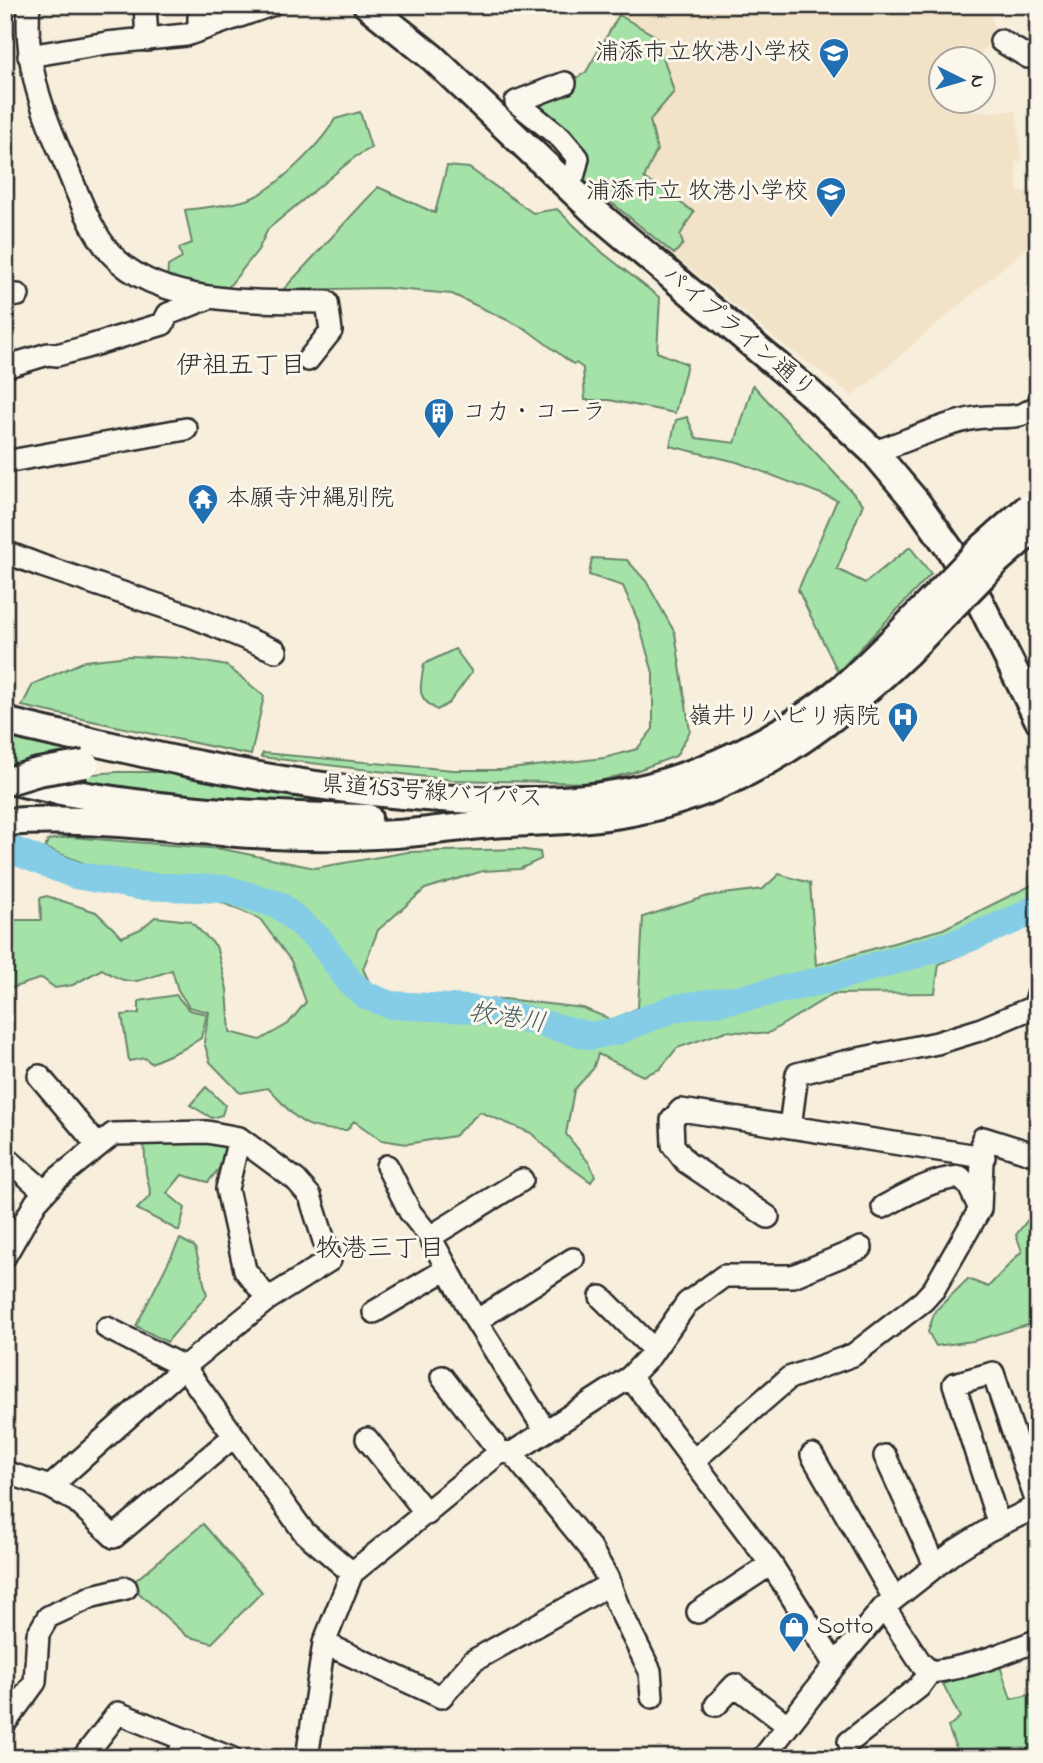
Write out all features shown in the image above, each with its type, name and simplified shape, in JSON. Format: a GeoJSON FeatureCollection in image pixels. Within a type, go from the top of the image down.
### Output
{"type":"FeatureCollection","features":[{"type":"Feature","properties":{"kind":"main road","name":"パイプライン通り"},"geometry":{"type":"LineString","coordinates":[[367,5],[433,58],[492,111],[566,186],[810,393],[874,452],[918,503],[951,551],[980,602],[1038,719]]}},
{"type":"Feature","properties":{"kind":"main road","name":"県道153号線バイパス"},"geometry":{"type":"LineString","coordinates":[[488,824],[570,821],[631,812],[665,804],[753,770],[805,739],[864,693],[982,548],[1035,510]]}},
{"type":"Feature","properties":{"kind":"main road","name":"県道153号線バイパス"},"geometry":{"type":"LineString","coordinates":[[187,764],[308,785],[385,794],[476,800],[569,800],[619,793],[694,773],[765,739],[824,702],[900,646]]}},
{"type":"Feature","properties":{"kind":"main road"},"geometry":{"type":"LineString","coordinates":[[5,721],[187,764]]}},
{"type":"Feature","properties":{"kind":"main road"},"geometry":{"type":"LineString","coordinates":[[5,780],[85,764],[138,761],[187,764]]}},
{"type":"Feature","properties":{"kind":"main road"},"geometry":{"type":"LineString","coordinates":[[5,780],[106,799],[190,808],[301,817],[397,818],[488,824]]}},
{"type":"Feature","properties":{"kind":"main road"},"geometry":{"type":"LineString","coordinates":[[5,822],[60,820],[222,832],[330,836],[395,834],[488,824]]}},
{"type":"Feature","properties":{"kind":"street"},"geometry":{"type":"LineString","coordinates":[[29,5],[29,56],[36,89],[50,129],[102,243],[125,268],[170,288],[226,301],[327,302],[331,331],[308,360]]}},
{"type":"Feature","properties":{"kind":"street"},"geometry":{"type":"LineString","coordinates":[[145,5],[147,40]]}},
{"type":"Feature","properties":{"kind":"street"},"geometry":{"type":"LineString","coordinates":[[199,30],[199,17],[215,5]]}},
{"type":"Feature","properties":{"kind":"street"},"geometry":{"type":"LineString","coordinates":[[29,56],[107,43],[166,38],[199,30],[271,5]]}},
{"type":"Feature","properties":{"kind":"street"},"geometry":{"type":"LineString","coordinates":[[1001,41],[1028,57],[1038,54]]}},
{"type":"Feature","properties":{"kind":"street"},"geometry":{"type":"LineString","coordinates":[[565,83],[516,102],[561,138],[578,158],[574,174],[566,186]]}},
{"type":"Feature","properties":{"kind":"street"},"geometry":{"type":"LineString","coordinates":[[5,367],[48,354],[57,355],[83,348],[163,324],[168,314],[209,298]]}},
{"type":"Feature","properties":{"kind":"street"},"geometry":{"type":"LineString","coordinates":[[874,452],[964,421],[985,417],[1016,418],[1038,405]]}},
{"type":"Feature","properties":{"kind":"street"},"geometry":{"type":"LineString","coordinates":[[5,462],[186,429]]}},
{"type":"Feature","properties":{"kind":"street"},"geometry":{"type":"LineString","coordinates":[[5,552],[191,615],[276,651]]}},
{"type":"Feature","properties":{"kind":"street"},"geometry":{"type":"LineString","coordinates":[[790,1127],[797,1074],[958,1037],[1034,1007],[1038,995]]}},
{"type":"Feature","properties":{"kind":"street"},"geometry":{"type":"LineString","coordinates":[[38,1076],[98,1146]]}},
{"type":"Feature","properties":{"kind":"street"},"geometry":{"type":"LineString","coordinates":[[768,1217],[687,1162],[673,1145],[672,1120],[681,1110],[984,1157]]}},
{"type":"Feature","properties":{"kind":"street"},"geometry":{"type":"LineString","coordinates":[[5,1256],[36,1202],[113,1134],[207,1132],[239,1138],[296,1180],[310,1196],[330,1260],[268,1299],[184,1367],[50,1487]]}},
{"type":"Feature","properties":{"kind":"street"},"geometry":{"type":"LineString","coordinates":[[239,1138],[227,1189],[245,1270],[268,1299]]}},
{"type":"Feature","properties":{"kind":"street"},"geometry":{"type":"LineString","coordinates":[[693,1461],[789,1378],[853,1356],[923,1301],[934,1289],[980,1209],[983,1138],[1037,1155]]}},
{"type":"Feature","properties":{"kind":"street"},"geometry":{"type":"LineString","coordinates":[[5,1157],[45,1192]]}},
{"type":"Feature","properties":{"kind":"street"},"geometry":{"type":"LineString","coordinates":[[387,1167],[411,1212],[430,1237],[476,1321],[545,1430]]}},
{"type":"Feature","properties":{"kind":"street"},"geometry":{"type":"LineString","coordinates":[[883,1207],[927,1185],[945,1178],[960,1177],[969,1185],[980,1209]]}},
{"type":"Feature","properties":{"kind":"street"},"geometry":{"type":"LineString","coordinates":[[430,1237],[522,1180]]}},
{"type":"Feature","properties":{"kind":"street"},"geometry":{"type":"LineString","coordinates":[[307,1758],[324,1643],[352,1573],[506,1452],[630,1377],[654,1350],[687,1304],[724,1276],[793,1276],[861,1248]]}},
{"type":"Feature","properties":{"kind":"street"},"geometry":{"type":"LineString","coordinates":[[476,1321],[573,1259]]}},
{"type":"Feature","properties":{"kind":"street"},"geometry":{"type":"LineString","coordinates":[[374,1312],[447,1269]]}},
{"type":"Feature","properties":{"kind":"street"},"geometry":{"type":"LineString","coordinates":[[601,1297],[654,1350]]}},
{"type":"Feature","properties":{"kind":"street"},"geometry":{"type":"LineString","coordinates":[[107,1328],[184,1367],[304,1532],[352,1573]]}},
{"type":"Feature","properties":{"kind":"street"},"geometry":{"type":"LineString","coordinates":[[763,1758],[835,1665],[889,1603],[935,1565],[999,1525],[1038,1506],[993,1373],[954,1384],[999,1525]]}},
{"type":"Feature","properties":{"kind":"street"},"geometry":{"type":"LineString","coordinates":[[442,1377],[591,1549],[650,1671],[652,1697]]}},
{"type":"Feature","properties":{"kind":"street"},"geometry":{"type":"LineString","coordinates":[[630,1377],[771,1564],[835,1665]]}},
{"type":"Feature","properties":{"kind":"street"},"geometry":{"type":"LineString","coordinates":[[5,1472],[50,1487],[76,1501],[114,1537],[234,1436]]}},
{"type":"Feature","properties":{"kind":"street"},"geometry":{"type":"LineString","coordinates":[[367,1439],[427,1514]]}},
{"type":"Feature","properties":{"kind":"street"},"geometry":{"type":"LineString","coordinates":[[813,1455],[920,1662],[930,1672]]}},
{"type":"Feature","properties":{"kind":"street"},"geometry":{"type":"LineString","coordinates":[[885,1456],[935,1565]]}},
{"type":"Feature","properties":{"kind":"street"},"geometry":{"type":"LineString","coordinates":[[698,1612],[771,1564]]}},
{"type":"Feature","properties":{"kind":"street"},"geometry":{"type":"LineString","coordinates":[[324,1643],[441,1697],[473,1661],[610,1584]]}},
{"type":"Feature","properties":{"kind":"street"},"geometry":{"type":"LineString","coordinates":[[5,1723],[35,1682],[38,1634],[48,1617],[93,1596],[126,1588]]}},
{"type":"Feature","properties":{"kind":"street"},"geometry":{"type":"LineString","coordinates":[[849,1742],[919,1687],[930,1672],[994,1658],[1038,1640]]}},
{"type":"Feature","properties":{"kind":"street"},"geometry":{"type":"LineString","coordinates":[[716,1705],[735,1685],[787,1726]]}},
{"type":"Feature","properties":{"kind":"street"},"geometry":{"type":"LineString","coordinates":[[83,1758],[118,1713],[182,1749],[231,1758]]}},
{"type":"Feature","properties":{"kind":"shaded area"},"geometry":{"type":"Polygon","coordinates":[[[5,5],[26,5],[25,60],[5,58],[5,5]]]}},
{"type":"Feature","properties":{"kind":"shaded area","name":"浦添市立 牧港小学校"},"geometry":{"type":"Polygon","coordinates":[[[644,5],[987,5],[995,29],[987,46],[928,46],[928,116],[998,116],[998,111],[1016,111],[1022,161],[1016,162],[1018,192],[1037,191],[1028,246],[853,396],[775,338],[581,180],[535,104],[588,75],[617,12],[644,5]]]}},
{"type":"Feature","properties":{"kind":"green space"},"geometry":{"type":"Polygon","coordinates":[[[619,15],[657,37],[674,92],[650,120],[657,150],[644,178],[694,212],[680,235],[683,244],[674,254],[583,179],[586,167],[580,147],[566,129],[540,106],[540,100],[586,72],[619,15]]]}},
{"type":"Feature","properties":{"kind":"green space"},"geometry":{"type":"Polygon","coordinates":[[[360,112],[371,148],[355,157],[268,229],[258,250],[222,295],[167,281],[168,266],[182,258],[179,248],[192,243],[185,210],[231,204],[257,195],[296,166],[335,119],[360,112]]]}},
{"type":"Feature","properties":{"kind":"green space"},"geometry":{"type":"Polygon","coordinates":[[[447,166],[469,168],[533,213],[557,209],[603,253],[660,298],[657,352],[687,364],[675,413],[609,400],[585,400],[583,368],[573,364],[526,329],[452,294],[385,288],[283,290],[378,187],[435,213],[447,166]]]}},
{"type":"Feature","properties":{"kind":"green space"},"geometry":{"type":"Polygon","coordinates":[[[753,385],[863,504],[837,569],[865,583],[910,547],[931,574],[838,672],[798,590],[837,500],[737,462],[670,446],[676,420],[687,417],[696,438],[735,443],[753,385]]]}},
{"type":"Feature","properties":{"kind":"green space"},"geometry":{"type":"Polygon","coordinates":[[[592,558],[627,560],[646,581],[675,633],[690,731],[676,756],[592,783],[452,780],[261,757],[263,753],[453,770],[501,770],[604,758],[637,749],[653,729],[653,673],[638,621],[623,586],[589,575],[592,558]]]}},
{"type":"Feature","properties":{"kind":"green space"},"geometry":{"type":"Polygon","coordinates":[[[455,649],[472,672],[449,703],[437,710],[422,695],[424,664],[455,649]]]}},
{"type":"Feature","properties":{"kind":"green space"},"geometry":{"type":"Polygon","coordinates":[[[129,656],[183,658],[227,666],[264,696],[251,755],[22,706],[33,684],[85,661],[129,656]]]}},
{"type":"Feature","properties":{"kind":"green space"},"geometry":{"type":"Polygon","coordinates":[[[5,731],[86,748],[84,757],[5,769],[5,731]]]}},
{"type":"Feature","properties":{"kind":"green space"},"geometry":{"type":"Polygon","coordinates":[[[117,772],[176,772],[382,802],[381,810],[314,809],[192,800],[56,777],[117,772]]]}},
{"type":"Feature","properties":{"kind":"green space"},"geometry":{"type":"Polygon","coordinates":[[[70,837],[222,849],[315,868],[408,852],[518,849],[540,852],[541,859],[520,869],[483,871],[425,889],[378,930],[363,969],[371,986],[401,1016],[440,1001],[505,999],[583,1008],[612,1020],[638,1008],[643,917],[708,896],[763,889],[779,874],[810,883],[816,965],[943,929],[1038,882],[1038,900],[983,925],[989,943],[939,964],[935,993],[833,994],[767,1034],[726,1031],[677,1048],[660,1069],[643,1076],[598,1054],[593,1069],[574,1090],[566,1134],[590,1164],[595,1176],[591,1182],[559,1159],[531,1133],[480,1112],[454,1136],[407,1144],[381,1140],[354,1121],[347,1130],[309,1125],[294,1115],[268,1088],[240,1093],[210,1062],[204,1042],[209,1012],[189,1007],[178,990],[172,970],[144,980],[129,981],[102,969],[73,985],[55,988],[42,978],[5,990],[5,920],[41,920],[40,898],[47,896],[96,912],[122,937],[141,929],[155,917],[190,921],[216,946],[227,989],[230,1032],[260,1040],[288,1024],[306,1002],[291,961],[260,919],[150,875],[88,865],[45,848],[48,840],[70,837]]]}},
{"type":"Feature","properties":{"kind":"green space"},"geometry":{"type":"Polygon","coordinates":[[[176,995],[189,1010],[207,1014],[201,1038],[151,1063],[145,1058],[129,1061],[122,1015],[139,1013],[139,1001],[176,995]]]}},
{"type":"Feature","properties":{"kind":"green space"},"geometry":{"type":"Polygon","coordinates":[[[206,1087],[225,1105],[222,1115],[212,1118],[190,1105],[206,1087]]]}},
{"type":"Feature","properties":{"kind":"green space"},"geometry":{"type":"Polygon","coordinates":[[[144,1141],[221,1141],[228,1158],[208,1182],[182,1175],[167,1193],[185,1208],[179,1231],[137,1209],[151,1195],[146,1173],[144,1141]]]}},
{"type":"Feature","properties":{"kind":"green space"},"geometry":{"type":"Polygon","coordinates":[[[1037,1208],[1038,1322],[973,1341],[936,1346],[928,1332],[935,1311],[968,1279],[988,1287],[1022,1251],[1016,1235],[1037,1208]]]}},
{"type":"Feature","properties":{"kind":"green space"},"geometry":{"type":"Polygon","coordinates":[[[180,1239],[195,1247],[207,1295],[167,1342],[136,1326],[180,1239]]]}},
{"type":"Feature","properties":{"kind":"green space"},"geometry":{"type":"Polygon","coordinates":[[[203,1524],[262,1592],[212,1643],[187,1636],[130,1585],[203,1524]]]}},
{"type":"Feature","properties":{"kind":"green space"},"geometry":{"type":"Polygon","coordinates":[[[999,1663],[1011,1699],[1038,1693],[1038,1758],[949,1758],[958,1753],[948,1727],[960,1717],[943,1684],[999,1663]]]}},
{"type":"Feature","properties":{"kind":"waterway","name":"牧港川"},"geometry":{"type":"LineString","coordinates":[[5,847],[75,875],[138,886],[225,889],[279,905],[319,939],[350,982],[365,995],[390,1005],[470,1009],[513,1016],[590,1036],[617,1031],[675,1008],[748,997],[829,979],[957,943],[1038,907]]}},
{"type":"Feature","properties":{"kind":"place","name":"浦添市立牧港小学校"},"geometry":{"type":"Point","coordinates":[834,80]}},
{"type":"Feature","properties":{"kind":"place","name":"浦添市立 牧港小学校"},"geometry":{"type":"Point","coordinates":[831,219]}},
{"type":"Feature","properties":{"kind":"place","name":"コカ・コーラ"},"geometry":{"type":"Point","coordinates":[439,440]}},
{"type":"Feature","properties":{"kind":"place","name":"本願寺沖縄別院"},"geometry":{"type":"Point","coordinates":[203,526]}},
{"type":"Feature","properties":{"kind":"place","name":"嶺井リハビリ病院"},"geometry":{"type":"Point","coordinates":[903,744]}},
{"type":"Feature","properties":{"kind":"place","name":"Sotto"},"geometry":{"type":"Point","coordinates":[794,1654]}},
{"type":"Feature","properties":{"kind":"district","name":"伊祖五丁目"},"geometry":{"type":"Point","coordinates":[241,367]}},
{"type":"Feature","properties":{"kind":"district","name":"牧港三丁目"},"geometry":{"type":"Point","coordinates":[380,1250]}}]}
